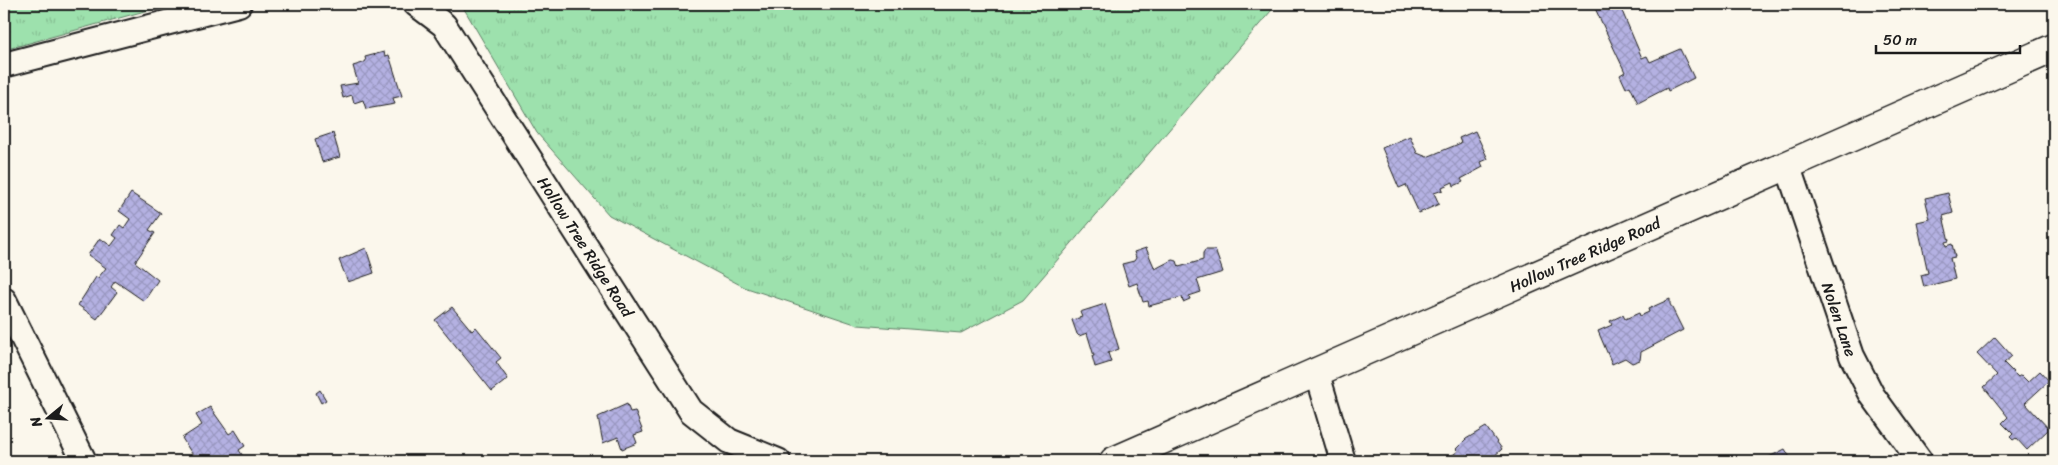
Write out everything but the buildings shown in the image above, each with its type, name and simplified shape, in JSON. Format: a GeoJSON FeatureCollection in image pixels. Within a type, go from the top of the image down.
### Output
{"type":"FeatureCollection","features":[{"type":"Feature","properties":{"kind":"street"},"geometry":{"type":"LineString","coordinates":[[4,65],[239,4]]}},
{"type":"Feature","properties":{"kind":"street","name":"Hollow Tree Ridge Road"},"geometry":{"type":"LineString","coordinates":[[416,4],[444,25],[691,411],[729,441],[778,461]]}},
{"type":"Feature","properties":{"kind":"street","name":"Hollow Tree Ridge Road"},"geometry":{"type":"LineString","coordinates":[[1114,461],[2054,48]]}},
{"type":"Feature","properties":{"kind":"street","name":"Nolen Lane"},"geometry":{"type":"LineString","coordinates":[[1787,164],[1852,356],[1872,395],[1920,461]]}},
{"type":"Feature","properties":{"kind":"street"},"geometry":{"type":"LineString","coordinates":[[4,300],[84,461]]}},
{"type":"Feature","properties":{"kind":"street"},"geometry":{"type":"LineString","coordinates":[[1316,371],[1343,461]]}},
{"type":"Feature","properties":{"kind":"green space"},"geometry":{"type":"Polygon","coordinates":[[[4,4],[170,4],[4,50],[4,4]]]}},
{"type":"Feature","properties":{"kind":"green space"},"geometry":{"type":"Polygon","coordinates":[[[459,4],[1277,4],[1023,300],[961,333],[858,325],[744,287],[609,215],[537,133],[463,7],[459,4]]]}}]}
